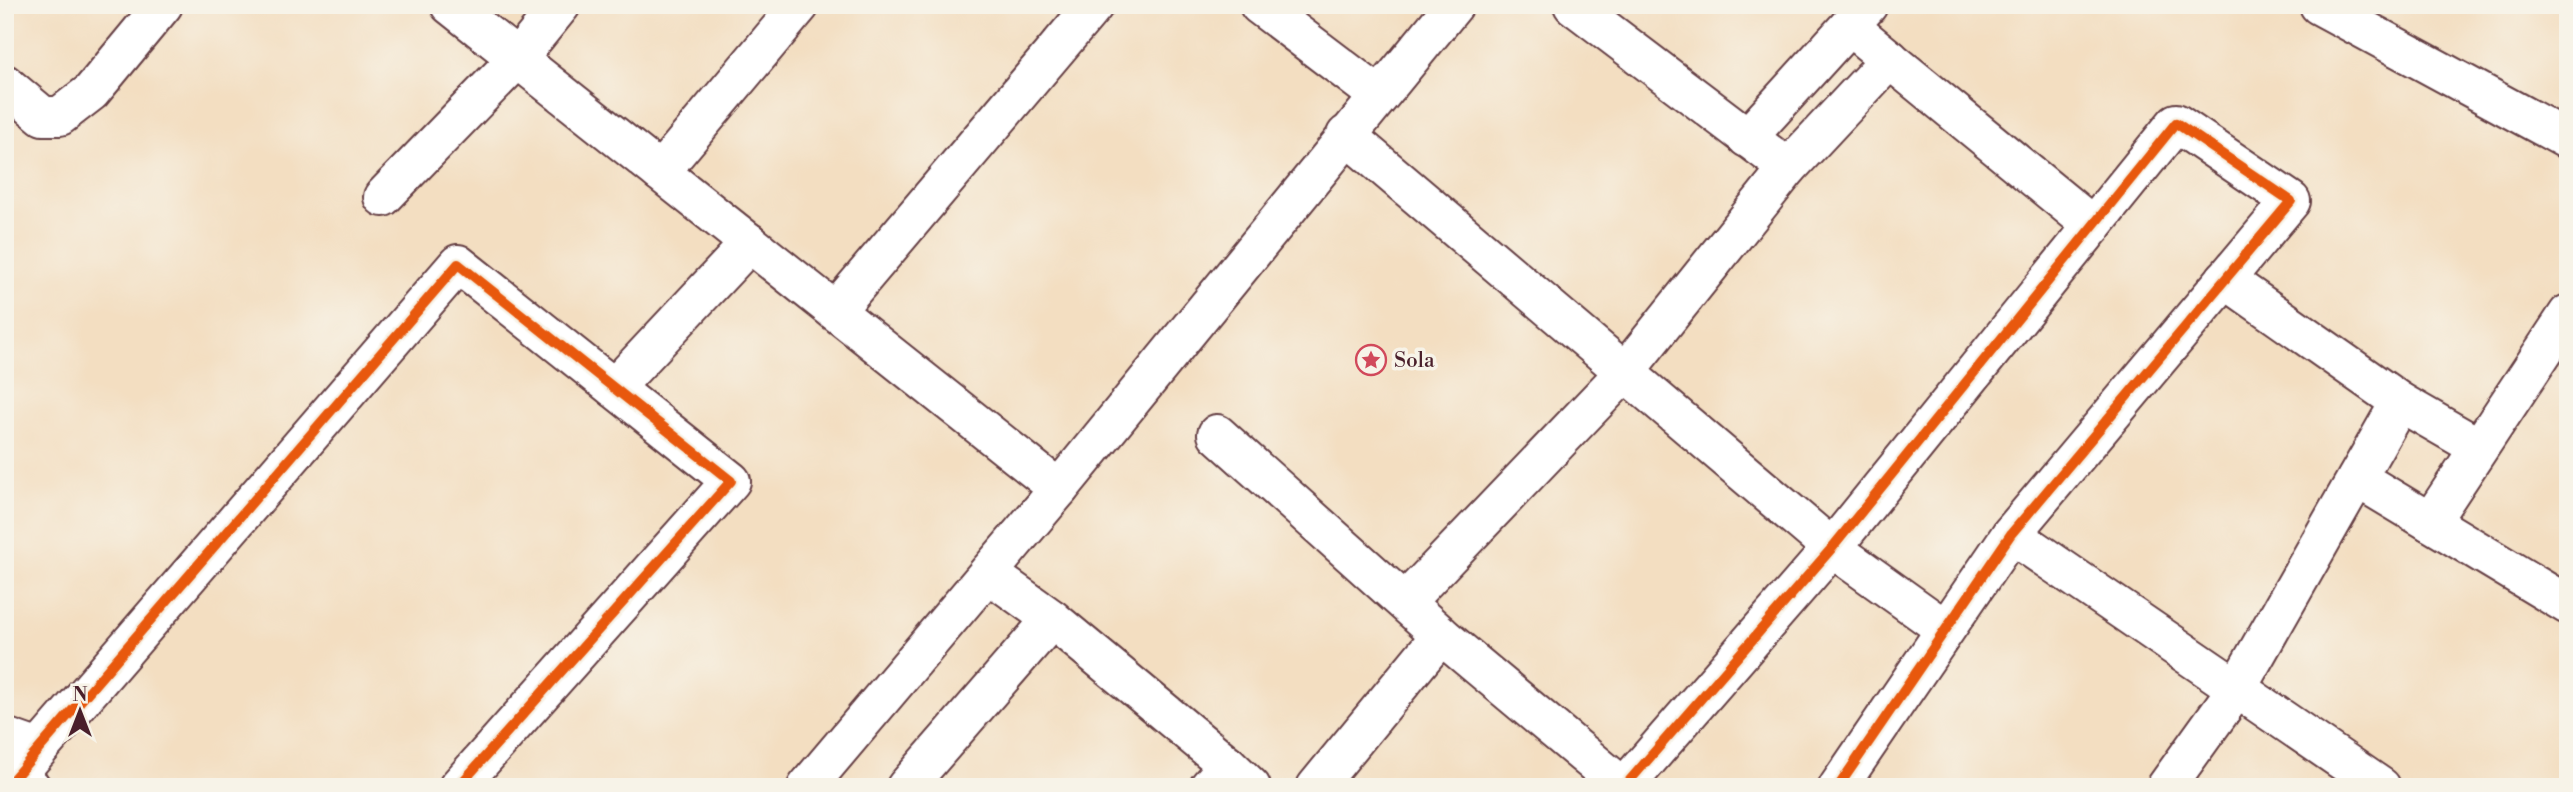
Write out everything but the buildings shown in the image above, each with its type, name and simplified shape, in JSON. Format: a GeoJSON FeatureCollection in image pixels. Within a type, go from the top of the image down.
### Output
{"type":"FeatureCollection","features":[{"type":"Feature","properties":{"kind":"street"},"geometry":{"type":"LineString","coordinates":[[5,84],[43,116],[60,116],[91,92],[163,5]]}},
{"type":"Feature","properties":{"kind":"street"},"geometry":{"type":"LineString","coordinates":[[450,5],[1059,489]]}},
{"type":"Feature","properties":{"kind":"street"},"geometry":{"type":"LineString","coordinates":[[383,197],[517,59],[561,5]]}},
{"type":"Feature","properties":{"kind":"street"},"geometry":{"type":"LineString","coordinates":[[660,172],[800,5]]}},
{"type":"Feature","properties":{"kind":"street"},"geometry":{"type":"LineString","coordinates":[[835,311],[1094,5]]}},
{"type":"Feature","properties":{"kind":"street"},"geometry":{"type":"LineString","coordinates":[[1259,5],[1379,96]]}},
{"type":"Feature","properties":{"kind":"street"},"geometry":{"type":"LineString","coordinates":[[807,787],[1059,489],[1454,5]]}},
{"type":"Feature","properties":{"kind":"street"},"geometry":{"type":"LineString","coordinates":[[1573,5],[1788,168]]}},
{"type":"Feature","properties":{"kind":"street"},"geometry":{"type":"LineString","coordinates":[[2319,5],[2568,140]]}},
{"type":"Feature","properties":{"kind":"street"},"geometry":{"type":"LineString","coordinates":[[1747,138],[1858,16],[1890,59],[2093,226]]}},
{"type":"Feature","properties":{"kind":"street"},"geometry":{"type":"LineString","coordinates":[[1405,602],[1624,373],[1788,168],[1890,59]]}},
{"type":"Feature","properties":{"kind":"street"},"geometry":{"type":"LineString","coordinates":[[1217,434],[1441,635],[1623,787],[1832,548],[2176,123],[2291,201],[2011,534],[1838,787]]}},
{"type":"Feature","properties":{"kind":"street"},"geometry":{"type":"LineString","coordinates":[[1346,135],[1832,548],[1945,629]]}},
{"type":"Feature","properties":{"kind":"street"},"geometry":{"type":"LineString","coordinates":[[614,388],[750,243]]}},
{"type":"Feature","properties":{"kind":"street"},"geometry":{"type":"LineString","coordinates":[[31,787],[14,778],[22,743],[458,264],[731,481],[458,787]]}},
{"type":"Feature","properties":{"kind":"street"},"geometry":{"type":"LineString","coordinates":[[2225,279],[2400,402],[2478,447]]}},
{"type":"Feature","properties":{"kind":"street"},"geometry":{"type":"LineString","coordinates":[[2430,522],[2568,314]]}},
{"type":"Feature","properties":{"kind":"street"},"geometry":{"type":"LineString","coordinates":[[2166,787],[2237,688],[2400,402]]}},
{"type":"Feature","properties":{"kind":"street"},"geometry":{"type":"LineString","coordinates":[[2357,478],[2568,606]]}},
{"type":"Feature","properties":{"kind":"street"},"geometry":{"type":"LineString","coordinates":[[2011,534],[2381,787]]}},
{"type":"Feature","properties":{"kind":"street"},"geometry":{"type":"LineString","coordinates":[[988,573],[1052,619],[1229,780]]}},
{"type":"Feature","properties":{"kind":"street"},"geometry":{"type":"LineString","coordinates":[[906,787],[1052,619]]}},
{"type":"Feature","properties":{"kind":"street"},"geometry":{"type":"LineString","coordinates":[[1316,787],[1441,635]]}},
{"type":"Feature","properties":{"kind":"cycle path"},"geometry":{"type":"LineString","coordinates":[[1624,787],[1832,548],[2176,123],[2291,201],[2011,534],[1838,787]]}},
{"type":"Feature","properties":{"kind":"cycle path"},"geometry":{"type":"LineString","coordinates":[[31,787],[14,778],[458,264],[731,481],[458,787]]}},
{"type":"Feature","properties":{"kind":"place","name":"Sola"},"geometry":{"type":"Point","coordinates":[1371,360]}}]}
